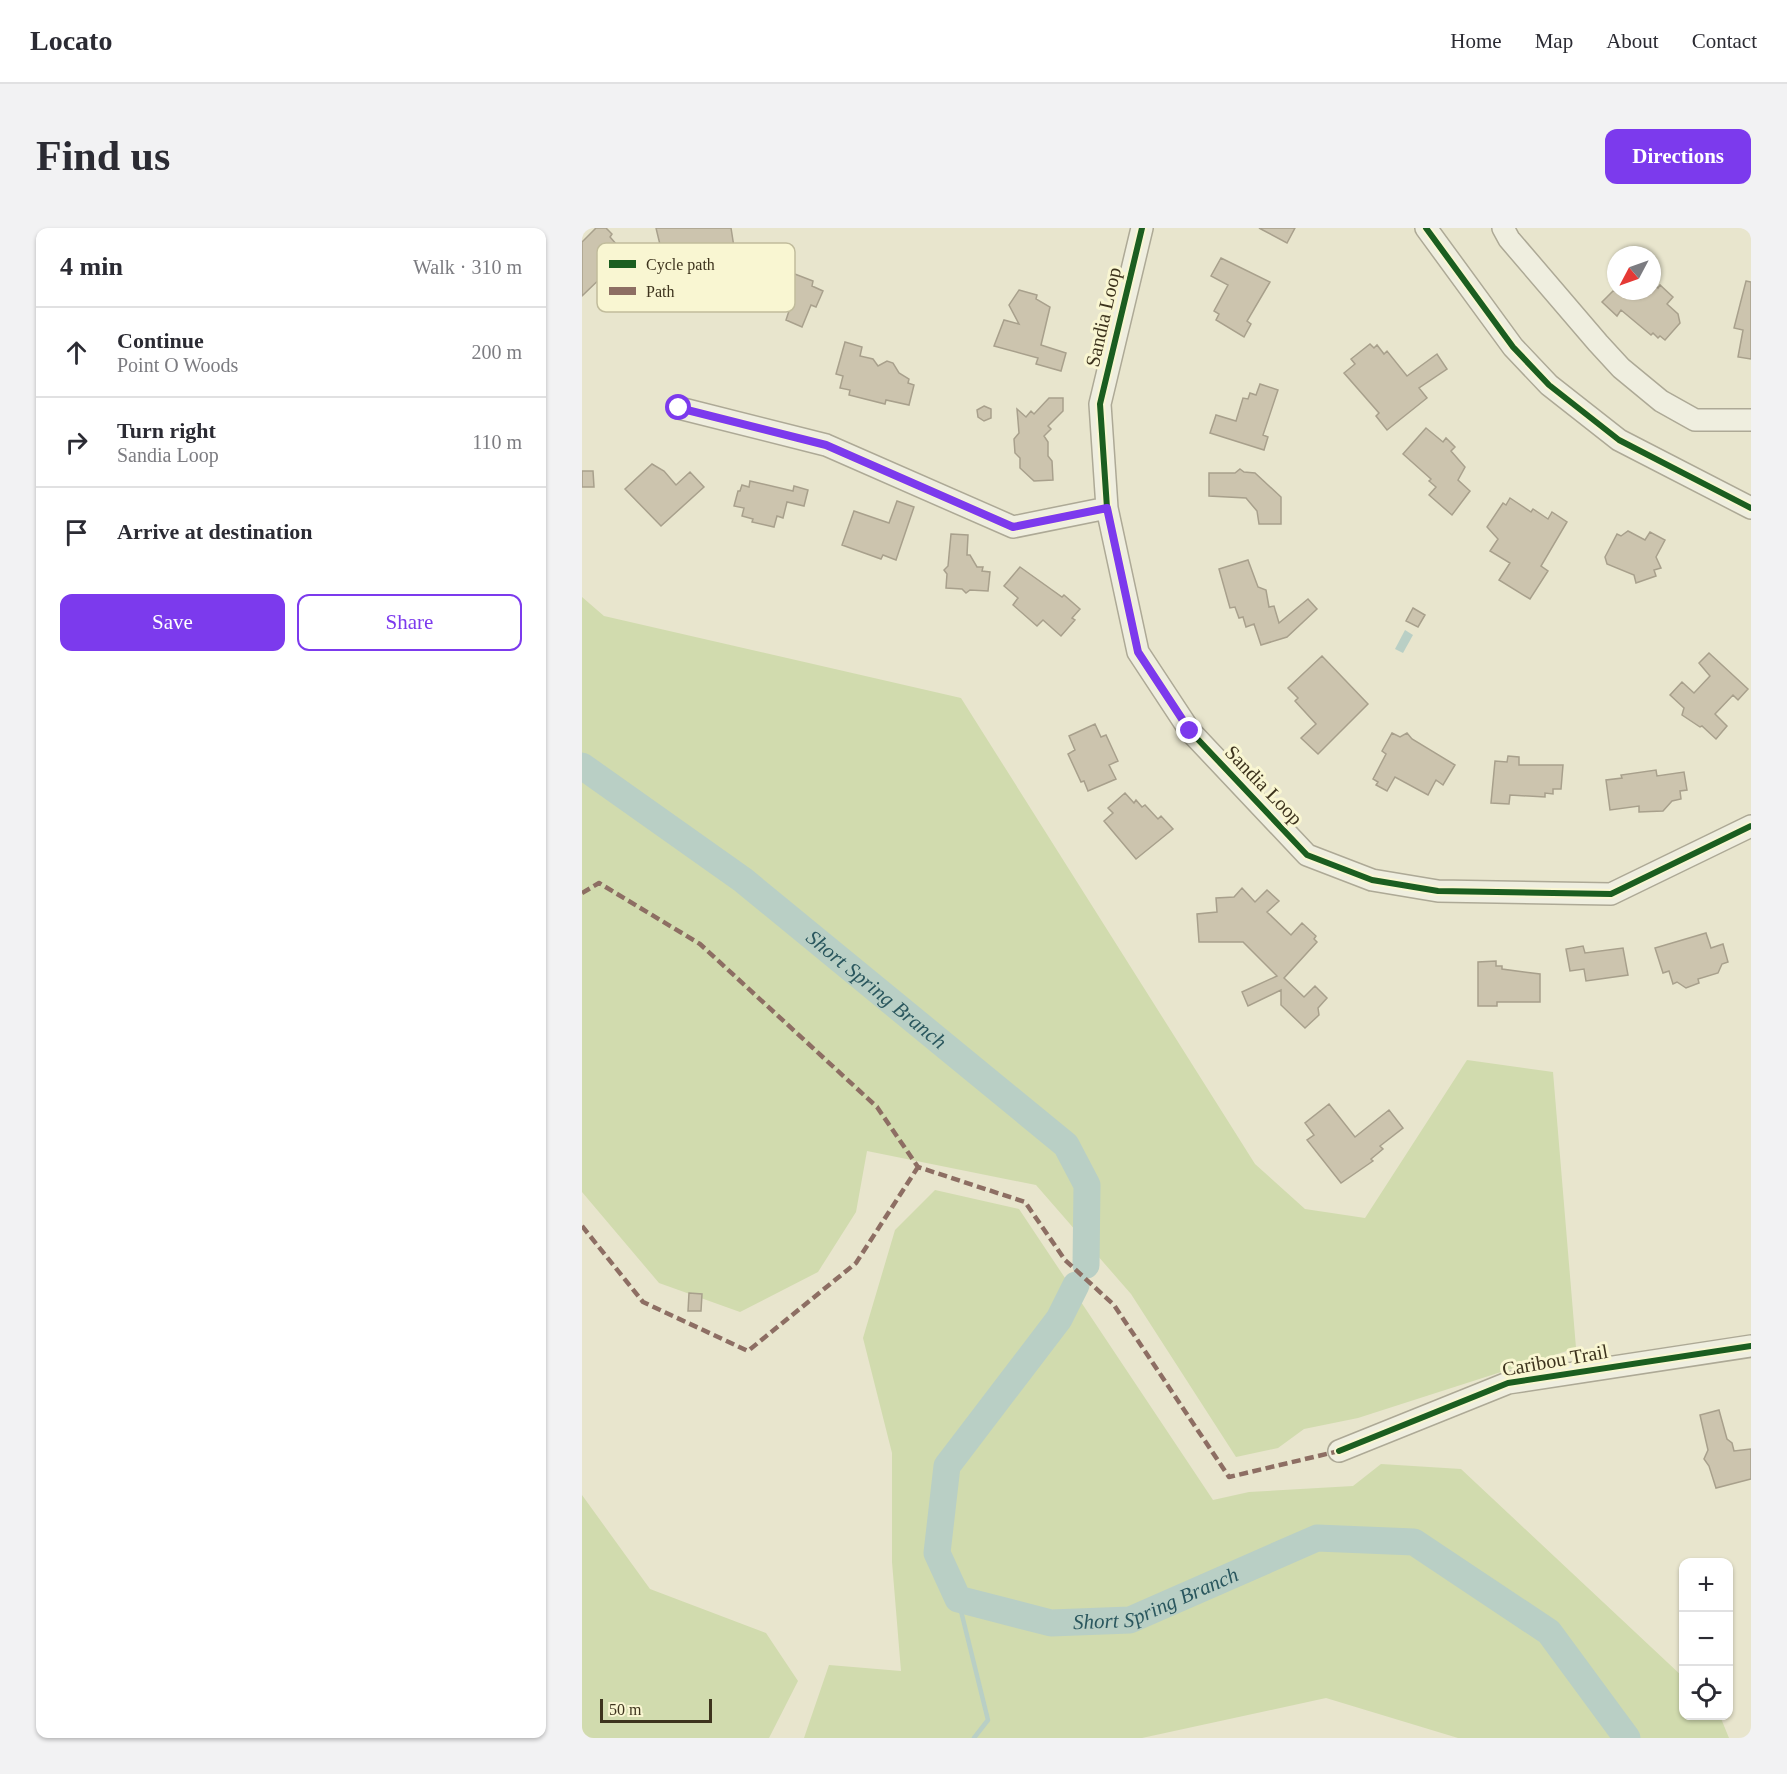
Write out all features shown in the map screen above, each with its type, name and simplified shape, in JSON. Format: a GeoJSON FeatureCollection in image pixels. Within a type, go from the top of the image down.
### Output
{"type":"FeatureCollection","features":[{"type":"Feature","properties":{"kind":"street","name":"Sandia Loop"},"geometry":{"type":"LineString","coordinates":[[1142,228],[1100,404],[1107,508],[1138,652],[1190,731],[1307,855],[1372,880],[1438,891],[1611,894],[1751,826]]}},
{"type":"Feature","properties":{"kind":"street"},"geometry":{"type":"LineString","coordinates":[[1426,228],[1513,347],[1549,385],[1619,440],[1751,508]]}},
{"type":"Feature","properties":{"kind":"street"},"geometry":{"type":"LineString","coordinates":[[1503,228],[1509,239],[1575,319],[1622,368],[1661,401],[1695,420],[1751,420]]}},
{"type":"Feature","properties":{"kind":"street"},"geometry":{"type":"LineString","coordinates":[[679,408],[826,445],[1013,527],[1107,508]]}},
{"type":"Feature","properties":{"kind":"street","name":"Caribou Trail"},"geometry":{"type":"LineString","coordinates":[[1339,1451],[1508,1383],[1751,1346]]}},
{"type":"Feature","properties":{"kind":"green space"},"geometry":{"type":"Polygon","coordinates":[[[582,597],[604,616],[961,698],[1255,1164],[1305,1209],[1365,1218],[1467,1060],[1553,1072],[1576,1348],[1358,1418],[1304,1429],[1278,1448],[1236,1457],[1131,1294],[1036,1185],[867,1151],[856,1212],[818,1272],[740,1312],[659,1283],[582,1192],[582,597]]]}},
{"type":"Feature","properties":{"kind":"green space"},"geometry":{"type":"Polygon","coordinates":[[[935,1190],[1019,1209],[1213,1500],[1249,1492],[1353,1486],[1381,1464],[1461,1469],[1679,1673],[1679,1720],[1722,1720],[1729,1738],[1458,1738],[1326,1698],[1142,1738],[804,1738],[829,1665],[901,1671],[892,1562],[892,1453],[863,1338],[895,1230],[935,1190]]]}},
{"type":"Feature","properties":{"kind":"green space"},"geometry":{"type":"Polygon","coordinates":[[[582,1495],[650,1589],[766,1633],[798,1681],[769,1738],[582,1738],[582,1495]]]}},
{"type":"Feature","properties":{"kind":"shaded area"},"geometry":{"type":"Polygon","coordinates":[[[1405,630],[1413,635],[1403,653],[1395,649],[1405,630]]]}},
{"type":"Feature","properties":{"kind":"building"},"geometry":{"type":"Polygon","coordinates":[[[596,228],[606,228],[612,234],[610,237],[615,243],[597,243],[597,282],[582,296],[582,242],[596,228]]]}},
{"type":"Feature","properties":{"kind":"building"},"geometry":{"type":"Polygon","coordinates":[[[656,228],[731,228],[733,243],[660,243],[656,228]]]}},
{"type":"Feature","properties":{"kind":"building"},"geometry":{"type":"Polygon","coordinates":[[[1259,228],[1295,228],[1287,243],[1259,228]]]}},
{"type":"Feature","properties":{"kind":"building"},"geometry":{"type":"Polygon","coordinates":[[[1221,258],[1270,282],[1247,321],[1251,324],[1244,337],[1216,320],[1219,314],[1214,311],[1228,285],[1211,276],[1221,258]]]}},
{"type":"Feature","properties":{"kind":"building"},"geometry":{"type":"Polygon","coordinates":[[[795,274],[813,281],[812,286],[823,291],[816,307],[811,305],[802,327],[786,320],[789,312],[795,312],[795,274]]]}},
{"type":"Feature","properties":{"kind":"building"},"geometry":{"type":"Polygon","coordinates":[[[1746,281],[1751,282],[1751,359],[1738,357],[1743,330],[1734,328],[1746,281]]]}},
{"type":"Feature","properties":{"kind":"building"},"geometry":{"type":"Polygon","coordinates":[[[1661,286],[1673,297],[1667,304],[1678,314],[1680,323],[1665,340],[1653,333],[1651,335],[1621,310],[1617,316],[1602,302],[1607,297],[1607,300],[1661,300],[1661,286]]]}},
{"type":"Feature","properties":{"kind":"building"},"geometry":{"type":"Polygon","coordinates":[[[1019,290],[1037,295],[1036,299],[1050,307],[1041,345],[1066,353],[1061,371],[1036,364],[1038,358],[994,346],[1004,320],[1019,324],[1009,305],[1019,290]]]}},
{"type":"Feature","properties":{"kind":"building"},"geometry":{"type":"Polygon","coordinates":[[[845,342],[862,347],[860,356],[873,359],[878,366],[887,361],[893,363],[899,373],[909,379],[908,383],[914,385],[909,405],[886,400],[885,404],[849,395],[850,390],[840,388],[843,376],[836,374],[845,342]]]}},
{"type":"Feature","properties":{"kind":"building"},"geometry":{"type":"Polygon","coordinates":[[[1370,344],[1374,348],[1377,345],[1384,354],[1387,351],[1407,376],[1437,354],[1447,369],[1419,388],[1427,398],[1387,430],[1376,416],[1379,413],[1344,373],[1355,364],[1351,359],[1370,344]]]}},
{"type":"Feature","properties":{"kind":"building"},"geometry":{"type":"Polygon","coordinates":[[[1260,384],[1278,390],[1263,435],[1268,437],[1264,450],[1210,433],[1216,415],[1236,421],[1243,398],[1248,399],[1250,393],[1256,395],[1260,384]]]}},
{"type":"Feature","properties":{"kind":"building"},"geometry":{"type":"Polygon","coordinates":[[[1049,398],[1063,398],[1063,411],[1048,426],[1051,429],[1044,436],[1048,442],[1048,456],[1052,461],[1053,480],[1034,481],[1020,468],[1020,458],[1015,453],[1014,439],[1019,433],[1017,409],[1026,417],[1031,411],[1034,414],[1049,398]]]}},
{"type":"Feature","properties":{"kind":"building"},"geometry":{"type":"Polygon","coordinates":[[[984,406],[991,409],[991,418],[984,421],[978,417],[977,410],[984,406]]]}},
{"type":"Feature","properties":{"kind":"building"},"geometry":{"type":"Polygon","coordinates":[[[1426,428],[1443,442],[1446,438],[1455,447],[1451,451],[1465,467],[1458,480],[1470,491],[1452,515],[1429,495],[1436,487],[1429,481],[1431,479],[1403,454],[1426,428]]]}},
{"type":"Feature","properties":{"kind":"building"},"geometry":{"type":"Polygon","coordinates":[[[652,464],[664,471],[676,485],[690,472],[704,487],[661,526],[625,489],[652,464]]]}},
{"type":"Feature","properties":{"kind":"building"},"geometry":{"type":"Polygon","coordinates":[[[1240,469],[1244,472],[1255,473],[1281,497],[1281,524],[1259,524],[1257,511],[1246,498],[1209,496],[1209,473],[1235,473],[1240,469]]]}},
{"type":"Feature","properties":{"kind":"building"},"geometry":{"type":"Polygon","coordinates":[[[582,471],[593,471],[594,487],[582,487],[582,471]]]}},
{"type":"Feature","properties":{"kind":"building"},"geometry":{"type":"Polygon","coordinates":[[[750,481],[793,491],[794,486],[808,490],[804,506],[787,502],[783,518],[777,516],[774,527],[752,522],[753,519],[742,516],[744,508],[734,506],[738,491],[742,485],[749,487],[750,481]]]}},
{"type":"Feature","properties":{"kind":"building"},"geometry":{"type":"Polygon","coordinates":[[[1510,498],[1531,512],[1533,509],[1548,519],[1552,512],[1567,522],[1541,566],[1548,571],[1530,599],[1499,580],[1510,563],[1490,551],[1498,539],[1487,527],[1503,503],[1506,505],[1510,498]]]}},
{"type":"Feature","properties":{"kind":"building"},"geometry":{"type":"Polygon","coordinates":[[[897,501],[914,507],[896,560],[883,555],[881,559],[842,545],[854,511],[889,523],[897,501]]]}},
{"type":"Feature","properties":{"kind":"building"},"geometry":{"type":"Polygon","coordinates":[[[1628,531],[1645,540],[1650,532],[1665,540],[1656,557],[1661,568],[1654,570],[1656,576],[1636,583],[1634,575],[1607,564],[1605,557],[1617,534],[1621,536],[1628,531]]]}},
{"type":"Feature","properties":{"kind":"building"},"geometry":{"type":"Polygon","coordinates":[[[951,534],[968,535],[967,555],[970,555],[977,567],[983,567],[982,571],[990,572],[988,591],[970,590],[966,593],[962,589],[946,588],[947,574],[944,570],[948,566],[951,534]]]}},
{"type":"Feature","properties":{"kind":"building"},"geometry":{"type":"Polygon","coordinates":[[[1248,560],[1258,587],[1266,590],[1269,607],[1274,606],[1279,623],[1308,599],[1317,609],[1287,637],[1261,645],[1254,624],[1246,627],[1243,617],[1239,618],[1235,607],[1230,608],[1219,569],[1248,560]]]}},
{"type":"Feature","properties":{"kind":"building"},"geometry":{"type":"Polygon","coordinates":[[[1020,567],[1062,597],[1064,595],[1080,609],[1072,618],[1075,620],[1061,636],[1043,620],[1037,626],[1013,605],[1018,598],[1004,586],[1020,567]]]}},
{"type":"Feature","properties":{"kind":"building"},"geometry":{"type":"Polygon","coordinates":[[[1413,608],[1425,615],[1418,627],[1406,621],[1413,608]]]}},
{"type":"Feature","properties":{"kind":"building"},"geometry":{"type":"Polygon","coordinates":[[[1709,653],[1748,689],[1738,700],[1733,695],[1715,714],[1727,726],[1716,739],[1702,726],[1700,727],[1682,715],[1684,708],[1670,695],[1682,682],[1694,693],[1710,676],[1699,663],[1709,653]]]}},
{"type":"Feature","properties":{"kind":"building"},"geometry":{"type":"Polygon","coordinates":[[[1322,656],[1368,704],[1318,754],[1301,738],[1316,724],[1295,701],[1298,698],[1288,688],[1322,656]]]}},
{"type":"Feature","properties":{"kind":"building"},"geometry":{"type":"Polygon","coordinates":[[[1095,724],[1101,737],[1106,735],[1118,761],[1109,765],[1116,779],[1088,791],[1084,781],[1081,782],[1068,754],[1075,750],[1069,736],[1095,724]]]}},
{"type":"Feature","properties":{"kind":"building"},"geometry":{"type":"Polygon","coordinates":[[[1392,733],[1400,737],[1407,733],[1412,739],[1455,765],[1443,785],[1436,780],[1428,795],[1395,777],[1387,791],[1376,785],[1378,782],[1373,779],[1386,754],[1382,751],[1392,733]]]}},
{"type":"Feature","properties":{"kind":"building"},"geometry":{"type":"Polygon","coordinates":[[[1508,756],[1519,757],[1519,765],[1563,765],[1561,789],[1553,789],[1553,794],[1545,793],[1545,797],[1510,795],[1509,804],[1491,803],[1495,761],[1507,762],[1508,756]]]}},
{"type":"Feature","properties":{"kind":"building"},"geometry":{"type":"Polygon","coordinates":[[[1656,770],[1657,776],[1684,772],[1687,790],[1680,791],[1681,799],[1672,801],[1663,811],[1639,812],[1639,806],[1610,810],[1606,780],[1622,778],[1621,775],[1656,770]]]}},
{"type":"Feature","properties":{"kind":"building"},"geometry":{"type":"Polygon","coordinates":[[[1125,793],[1134,803],[1136,800],[1142,807],[1145,805],[1158,819],[1161,816],[1173,829],[1136,859],[1104,821],[1113,813],[1108,808],[1125,793]]]}},
{"type":"Feature","properties":{"kind":"building"},"geometry":{"type":"Polygon","coordinates":[[[1242,888],[1255,902],[1267,890],[1279,901],[1267,912],[1291,935],[1302,923],[1316,936],[1314,939],[1317,942],[1284,978],[1304,997],[1315,986],[1327,998],[1318,1008],[1319,1015],[1305,1028],[1281,1005],[1281,990],[1248,1006],[1242,992],[1277,976],[1243,942],[1199,942],[1197,914],[1217,912],[1216,898],[1234,897],[1242,888]]]}},
{"type":"Feature","properties":{"kind":"building"},"geometry":{"type":"Polygon","coordinates":[[[1706,933],[1711,948],[1723,944],[1728,962],[1722,964],[1718,973],[1698,979],[1699,983],[1686,988],[1677,982],[1673,984],[1669,971],[1663,973],[1655,948],[1706,933]]]}},
{"type":"Feature","properties":{"kind":"building"},"geometry":{"type":"Polygon","coordinates":[[[1583,946],[1585,953],[1623,948],[1628,975],[1586,981],[1584,969],[1570,971],[1566,949],[1583,946]]]}},
{"type":"Feature","properties":{"kind":"building"},"geometry":{"type":"Polygon","coordinates":[[[1496,961],[1496,966],[1502,966],[1502,969],[1540,974],[1540,1002],[1497,1002],[1497,1006],[1478,1006],[1478,962],[1496,961]]]}},
{"type":"Feature","properties":{"kind":"building"},"geometry":{"type":"Polygon","coordinates":[[[1329,1104],[1355,1137],[1389,1110],[1403,1128],[1380,1146],[1383,1149],[1371,1159],[1373,1161],[1341,1183],[1307,1140],[1314,1135],[1305,1123],[1329,1104]]]}},
{"type":"Feature","properties":{"kind":"building"},"geometry":{"type":"Polygon","coordinates":[[[689,1293],[702,1294],[701,1311],[688,1311],[689,1293]]]}},
{"type":"Feature","properties":{"kind":"building"},"geometry":{"type":"Polygon","coordinates":[[[1719,1410],[1727,1439],[1732,1443],[1734,1451],[1751,1449],[1751,1479],[1716,1488],[1709,1466],[1704,1459],[1708,1450],[1700,1415],[1719,1410]]]}},
{"type":"Feature","properties":{"kind":"waterway","name":"Short Spring Branch"},"geometry":{"type":"LineString","coordinates":[[582,766],[743,880],[1066,1145],[1087,1185],[1086,1265]]}},
{"type":"Feature","properties":{"kind":"waterway","name":"Short Spring Branch"},"geometry":{"type":"LineString","coordinates":[[1076,1285],[1059,1319],[947,1466],[937,1553],[958,1599],[1051,1623],[1130,1620],[1317,1538],[1414,1542],[1549,1632],[1627,1738]]}},
{"type":"Feature","properties":{"kind":"waterway"},"geometry":{"type":"LineString","coordinates":[[958,1599],[988,1720],[974,1738]]}},
{"type":"Feature","properties":{"kind":"marked path"},"geometry":{"type":"LineString","coordinates":[[582,893],[599,883],[700,944],[877,1107],[918,1167],[1025,1202],[1065,1260],[1114,1305],[1229,1477],[1339,1451]]}},
{"type":"Feature","properties":{"kind":"marked path"},"geometry":{"type":"LineString","coordinates":[[582,1226],[643,1302],[748,1351],[856,1263],[918,1167]]}},
{"type":"Feature","properties":{"kind":"cycle path"},"geometry":{"type":"LineString","coordinates":[[1142,228],[1100,404],[1107,508],[1138,652],[1190,731],[1307,855],[1372,880],[1438,891],[1611,894],[1751,826]]}},
{"type":"Feature","properties":{"kind":"cycle path"},"geometry":{"type":"LineString","coordinates":[[1426,228],[1513,347],[1549,385],[1619,440],[1751,508]]}},
{"type":"Feature","properties":{"kind":"cycle path"},"geometry":{"type":"LineString","coordinates":[[679,408],[826,445],[1013,527],[1107,508]]}},
{"type":"Feature","properties":{"kind":"cycle path"},"geometry":{"type":"LineString","coordinates":[[1339,1451],[1508,1383],[1751,1346]]}},
{"type":"Feature","properties":{"kind":"route"},"geometry":{"type":"LineString","coordinates":[[679,408],[826,445],[1013,527],[1107,508],[1138,652],[1190,731]]}}]}
